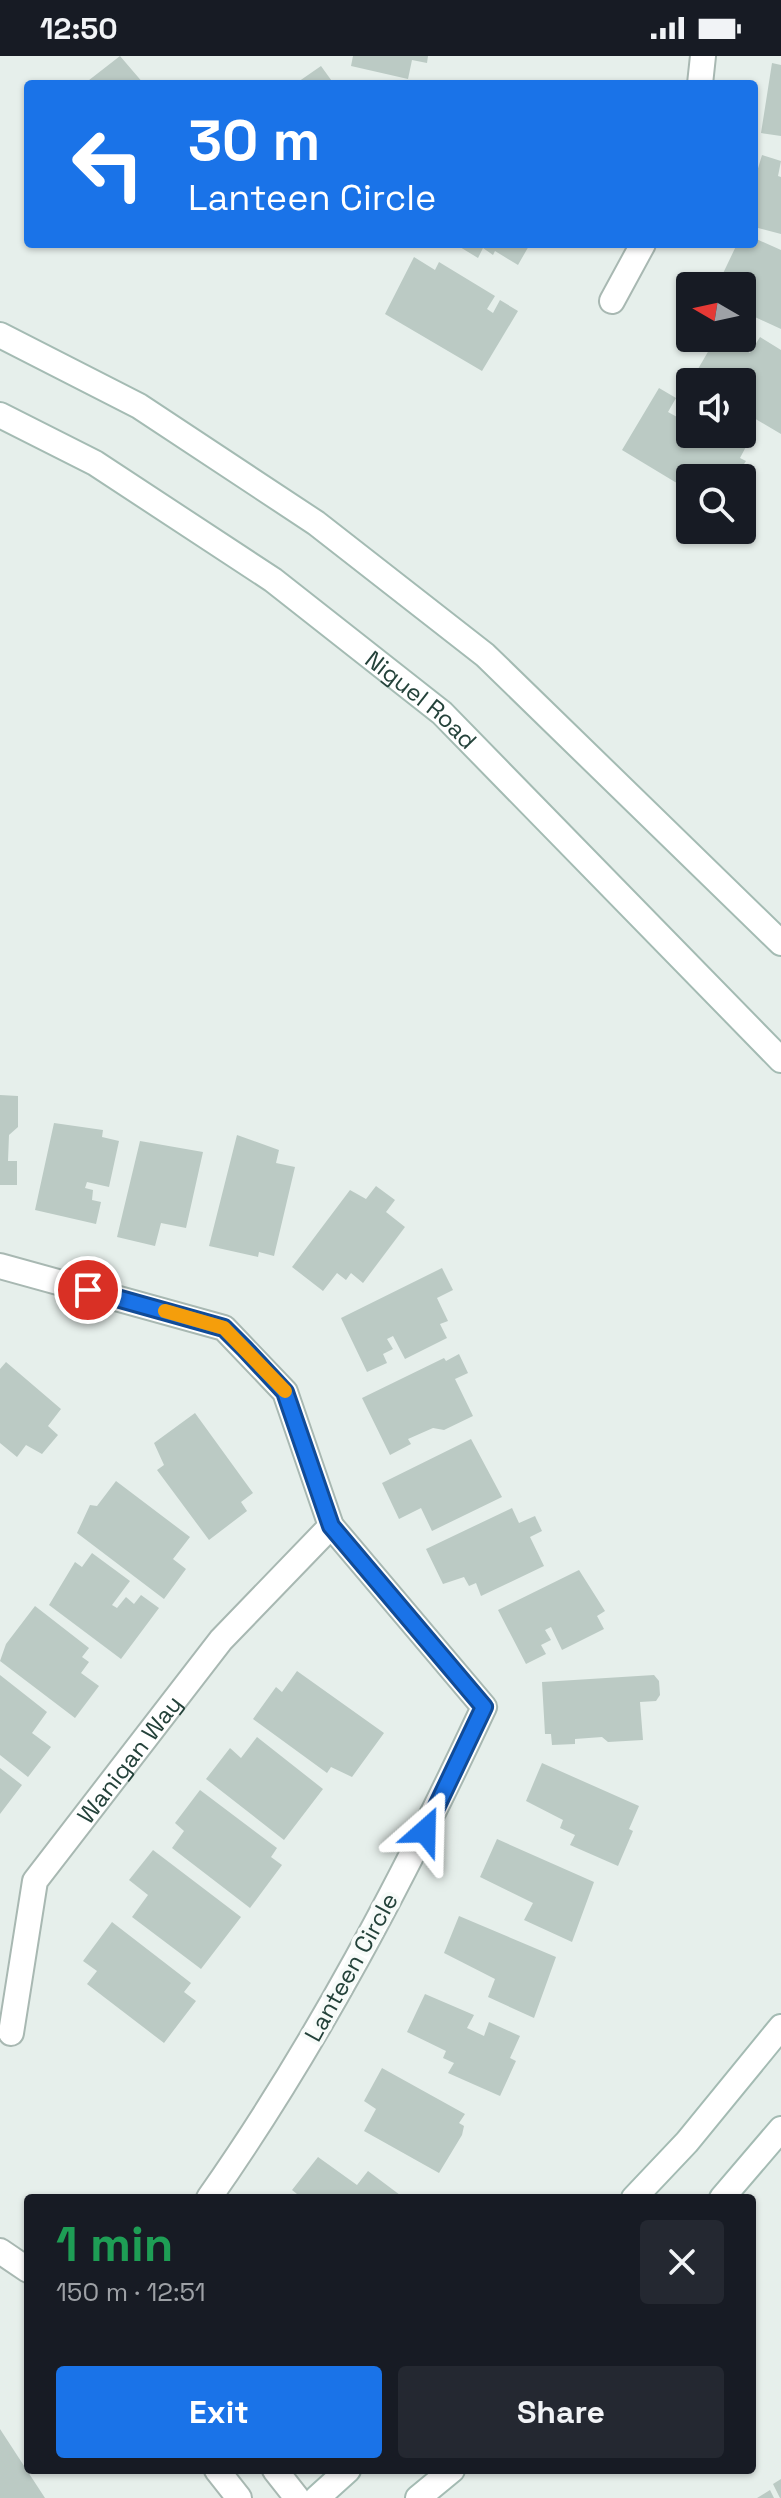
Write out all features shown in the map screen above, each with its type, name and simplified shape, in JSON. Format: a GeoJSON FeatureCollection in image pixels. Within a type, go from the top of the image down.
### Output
{"type":"FeatureCollection","features":[{"type":"Feature","properties":{"kind":"main road"},"geometry":{"type":"LineString","coordinates":[[700,80],[703,56]]}},
{"type":"Feature","properties":{"kind":"main road"},"geometry":{"type":"LineString","coordinates":[[612,301],[641,248]]}},
{"type":"Feature","properties":{"kind":"main road"},"geometry":{"type":"LineString","coordinates":[[0,335],[139,406],[328,532],[485,655],[781,943]]}},
{"type":"Feature","properties":{"kind":"main road","name":"Niguel Road"},"geometry":{"type":"LineString","coordinates":[[0,415],[95,463],[273,580],[442,713],[781,1060]]}},
{"type":"Feature","properties":{"kind":"main road","name":"Lanteen Circle"},"geometry":{"type":"LineString","coordinates":[[0,1266],[224,1328],[285,1392],[331,1526],[484,1707],[406,1870],[269,2112],[212,2194]]}},
{"type":"Feature","properties":{"kind":"main road","name":"Wanigan Way"},"geometry":{"type":"LineString","coordinates":[[11,2033],[35,1881],[221,1640],[331,1526]]}},
{"type":"Feature","properties":{"kind":"main road"},"geometry":{"type":"LineString","coordinates":[[638,2194],[687,2142],[781,2027]]}},
{"type":"Feature","properties":{"kind":"main road"},"geometry":{"type":"LineString","coordinates":[[725,2194],[781,2129]]}},
{"type":"Feature","properties":{"kind":"main road"},"geometry":{"type":"LineString","coordinates":[[0,2251],[24,2267]]}},
{"type":"Feature","properties":{"kind":"main road"},"geometry":{"type":"LineString","coordinates":[[220,2474],[239,2498]]}},
{"type":"Feature","properties":{"kind":"main road"},"geometry":{"type":"LineString","coordinates":[[278,2474],[297,2498]]}},
{"type":"Feature","properties":{"kind":"main road"},"geometry":{"type":"LineString","coordinates":[[317,2498],[344,2474]]}},
{"type":"Feature","properties":{"kind":"main road"},"geometry":{"type":"LineString","coordinates":[[418,2498],[447,2474]]}},
{"type":"Feature","properties":{"kind":"building"},"geometry":{"type":"Polygon","coordinates":[[[120,56],[141,80],[89,80],[120,56]]]}},
{"type":"Feature","properties":{"kind":"building"},"geometry":{"type":"Polygon","coordinates":[[[353,56],[428,56],[427,63],[412,60],[408,79],[351,66],[353,56]]]}},
{"type":"Feature","properties":{"kind":"building"},"geometry":{"type":"Polygon","coordinates":[[[772,63],[781,65],[781,136],[761,133],[772,63]]]}},
{"type":"Feature","properties":{"kind":"building"},"geometry":{"type":"Polygon","coordinates":[[[321,66],[331,80],[301,80],[321,66]]]}},
{"type":"Feature","properties":{"kind":"building"},"geometry":{"type":"Polygon","coordinates":[[[762,155],[781,161],[778,176],[781,177],[781,234],[758,228],[758,168],[762,155]]]}},
{"type":"Feature","properties":{"kind":"building"},"geometry":{"type":"Polygon","coordinates":[[[758,240],[781,250],[781,329],[756,317],[756,272],[724,272],[735,248],[758,248],[758,240]]]}},
{"type":"Feature","properties":{"kind":"building"},"geometry":{"type":"Polygon","coordinates":[[[462,248],[483,248],[478,258],[462,248]]]}},
{"type":"Feature","properties":{"kind":"building"},"geometry":{"type":"Polygon","coordinates":[[[483,248],[528,248],[518,265],[495,251],[493,255],[483,248]]]}},
{"type":"Feature","properties":{"kind":"building"},"geometry":{"type":"Polygon","coordinates":[[[414,257],[435,270],[439,262],[495,296],[487,309],[493,313],[500,300],[518,311],[482,371],[385,314],[414,257]]]}},
{"type":"Feature","properties":{"kind":"building"},"geometry":{"type":"Polygon","coordinates":[[[760,337],[781,350],[781,434],[756,419],[756,368],[699,368],[708,352],[756,352],[760,337]]]}},
{"type":"Feature","properties":{"kind":"building"},"geometry":{"type":"Polygon","coordinates":[[[659,388],[676,398],[668,412],[676,416],[676,448],[745,448],[740,458],[746,461],[744,464],[676,464],[676,483],[622,450],[659,388]]]}},
{"type":"Feature","properties":{"kind":"building"},"geometry":{"type":"Polygon","coordinates":[[[0,1095],[18,1096],[18,1127],[9,1135],[8,1161],[17,1161],[17,1185],[0,1185],[0,1095]]]}},
{"type":"Feature","properties":{"kind":"building"},"geometry":{"type":"Polygon","coordinates":[[[54,1123],[103,1130],[102,1137],[119,1141],[109,1187],[87,1182],[85,1188],[93,1190],[92,1200],[101,1202],[96,1224],[35,1210],[54,1123]]]}},
{"type":"Feature","properties":{"kind":"building"},"geometry":{"type":"Polygon","coordinates":[[[237,1135],[279,1150],[276,1163],[295,1167],[274,1256],[259,1252],[258,1257],[209,1246],[237,1135]]]}},
{"type":"Feature","properties":{"kind":"building"},"geometry":{"type":"Polygon","coordinates":[[[140,1141],[203,1152],[186,1228],[161,1223],[155,1246],[117,1237],[140,1141]]]}},
{"type":"Feature","properties":{"kind":"building"},"geometry":{"type":"Polygon","coordinates":[[[376,1186],[395,1200],[386,1212],[405,1227],[363,1283],[351,1273],[346,1280],[337,1273],[323,1291],[292,1267],[350,1190],[366,1199],[376,1186]]]}},
{"type":"Feature","properties":{"kind":"building"},"geometry":{"type":"Polygon","coordinates":[[[442,1268],[453,1290],[437,1298],[448,1321],[440,1324],[447,1338],[405,1359],[393,1336],[387,1339],[393,1349],[383,1354],[387,1363],[367,1372],[341,1318],[442,1268]]]}},
{"type":"Feature","properties":{"kind":"building"},"geometry":{"type":"Polygon","coordinates":[[[459,1354],[468,1373],[455,1379],[473,1416],[444,1430],[433,1428],[408,1439],[411,1444],[390,1455],[362,1398],[444,1358],[446,1361],[459,1354]]]}},
{"type":"Feature","properties":{"kind":"building"},"geometry":{"type":"Polygon","coordinates":[[[6,1362],[61,1409],[48,1426],[58,1435],[42,1454],[26,1445],[17,1457],[0,1443],[0,1369],[6,1362]]]}},
{"type":"Feature","properties":{"kind":"building"},"geometry":{"type":"Polygon","coordinates":[[[195,1413],[253,1493],[241,1502],[247,1511],[209,1540],[157,1470],[164,1465],[154,1443],[195,1413]]]}},
{"type":"Feature","properties":{"kind":"building"},"geometry":{"type":"Polygon","coordinates":[[[471,1439],[502,1497],[432,1531],[421,1508],[399,1519],[382,1483],[471,1439]]]}},
{"type":"Feature","properties":{"kind":"building"},"geometry":{"type":"Polygon","coordinates":[[[116,1481],[190,1537],[173,1559],[186,1569],[164,1599],[77,1533],[90,1505],[97,1506],[116,1481]]]}},
{"type":"Feature","properties":{"kind":"building"},"geometry":{"type":"Polygon","coordinates":[[[512,1508],[519,1523],[535,1516],[542,1531],[530,1537],[544,1566],[481,1596],[476,1583],[469,1586],[464,1577],[443,1584],[426,1549],[512,1508]]]}},
{"type":"Feature","properties":{"kind":"building"},"geometry":{"type":"Polygon","coordinates":[[[92,1553],[130,1581],[112,1605],[117,1608],[126,1597],[134,1604],[141,1595],[159,1608],[121,1659],[49,1605],[75,1562],[82,1567],[92,1553]]]}},
{"type":"Feature","properties":{"kind":"building"},"geometry":{"type":"Polygon","coordinates":[[[579,1570],[605,1611],[597,1616],[604,1629],[562,1650],[551,1627],[545,1630],[551,1640],[541,1645],[546,1654],[526,1664],[498,1610],[579,1570]]]}},
{"type":"Feature","properties":{"kind":"building"},"geometry":{"type":"Polygon","coordinates":[[[35,1606],[89,1648],[82,1657],[89,1662],[81,1673],[99,1686],[75,1718],[0,1661],[6,1644],[35,1606]]]}},
{"type":"Feature","properties":{"kind":"building"},"geometry":{"type":"Polygon","coordinates":[[[297,1671],[384,1733],[352,1777],[331,1767],[327,1773],[253,1719],[276,1687],[282,1692],[297,1671]]]}},
{"type":"Feature","properties":{"kind":"building"},"geometry":{"type":"Polygon","coordinates":[[[0,1675],[47,1712],[32,1733],[51,1747],[28,1777],[0,1755],[0,1675]]]}},
{"type":"Feature","properties":{"kind":"building"},"geometry":{"type":"Polygon","coordinates":[[[654,1675],[659,1681],[660,1695],[656,1701],[640,1702],[643,1740],[608,1742],[602,1737],[575,1739],[575,1744],[552,1745],[551,1734],[545,1734],[542,1682],[654,1675]]]}},
{"type":"Feature","properties":{"kind":"building"},"geometry":{"type":"Polygon","coordinates":[[[257,1737],[323,1789],[284,1840],[206,1779],[230,1748],[241,1758],[257,1737]]]}},
{"type":"Feature","properties":{"kind":"building"},"geometry":{"type":"Polygon","coordinates":[[[542,1763],[639,1806],[629,1829],[633,1831],[618,1866],[570,1845],[575,1835],[560,1828],[563,1820],[526,1801],[542,1763]]]}},
{"type":"Feature","properties":{"kind":"building"},"geometry":{"type":"Polygon","coordinates":[[[0,1768],[22,1785],[0,1814],[0,1768]]]}},
{"type":"Feature","properties":{"kind":"building"},"geometry":{"type":"Polygon","coordinates":[[[200,1790],[277,1848],[271,1857],[282,1865],[250,1908],[172,1848],[184,1831],[175,1823],[200,1790]]]}},
{"type":"Feature","properties":{"kind":"building"},"geometry":{"type":"Polygon","coordinates":[[[497,1839],[594,1882],[572,1942],[524,1920],[533,1903],[480,1877],[497,1839]]]}},
{"type":"Feature","properties":{"kind":"building"},"geometry":{"type":"Polygon","coordinates":[[[153,1850],[241,1917],[201,1969],[132,1917],[148,1895],[129,1880],[153,1850]]]}},
{"type":"Feature","properties":{"kind":"building"},"geometry":{"type":"Polygon","coordinates":[[[459,1916],[556,1957],[534,2018],[488,1997],[495,1979],[444,1953],[459,1916]]]}},
{"type":"Feature","properties":{"kind":"building"},"geometry":{"type":"Polygon","coordinates":[[[112,1922],[191,1983],[184,1992],[196,2001],[164,2043],[87,1984],[97,1971],[83,1961],[112,1922]]]}},
{"type":"Feature","properties":{"kind":"building"},"geometry":{"type":"Polygon","coordinates":[[[425,1994],[474,2015],[467,2028],[484,2036],[489,2022],[520,2036],[510,2058],[516,2061],[500,2096],[448,2073],[454,2063],[443,2058],[446,2051],[407,2032],[425,1994]]]}},
{"type":"Feature","properties":{"kind":"building"},"geometry":{"type":"Polygon","coordinates":[[[382,2068],[465,2114],[459,2123],[464,2126],[462,2135],[439,2173],[364,2131],[376,2109],[364,2101],[382,2068]]]}},
{"type":"Feature","properties":{"kind":"building"},"geometry":{"type":"Polygon","coordinates":[[[318,2157],[357,2185],[368,2171],[399,2194],[297,2194],[292,2190],[318,2157]]]}},
{"type":"Feature","properties":{"kind":"building"},"geometry":{"type":"Polygon","coordinates":[[[0,2429],[24,2466],[24,2474],[29,2474],[45,2498],[0,2498],[0,2429]]]}},
{"type":"Feature","properties":{"kind":"building"},"geometry":{"type":"Polygon","coordinates":[[[781,2479],[781,2498],[780,2498],[773,2484],[781,2479]]]}},
{"type":"Feature","properties":{"kind":"building"},"geometry":{"type":"Polygon","coordinates":[[[770,2490],[774,2498],[757,2498],[770,2490]]]}},
{"type":"Feature","properties":{"kind":"slow traffic"},"geometry":{"type":"LineString","coordinates":[[165,1311],[224,1328],[285,1391]]}},
{"type":"Feature","properties":{"kind":"route"},"geometry":{"type":"LineString","coordinates":[[88,1290],[224,1328],[245,1349],[285,1392],[331,1526],[484,1707],[425,1831]]}}]}
